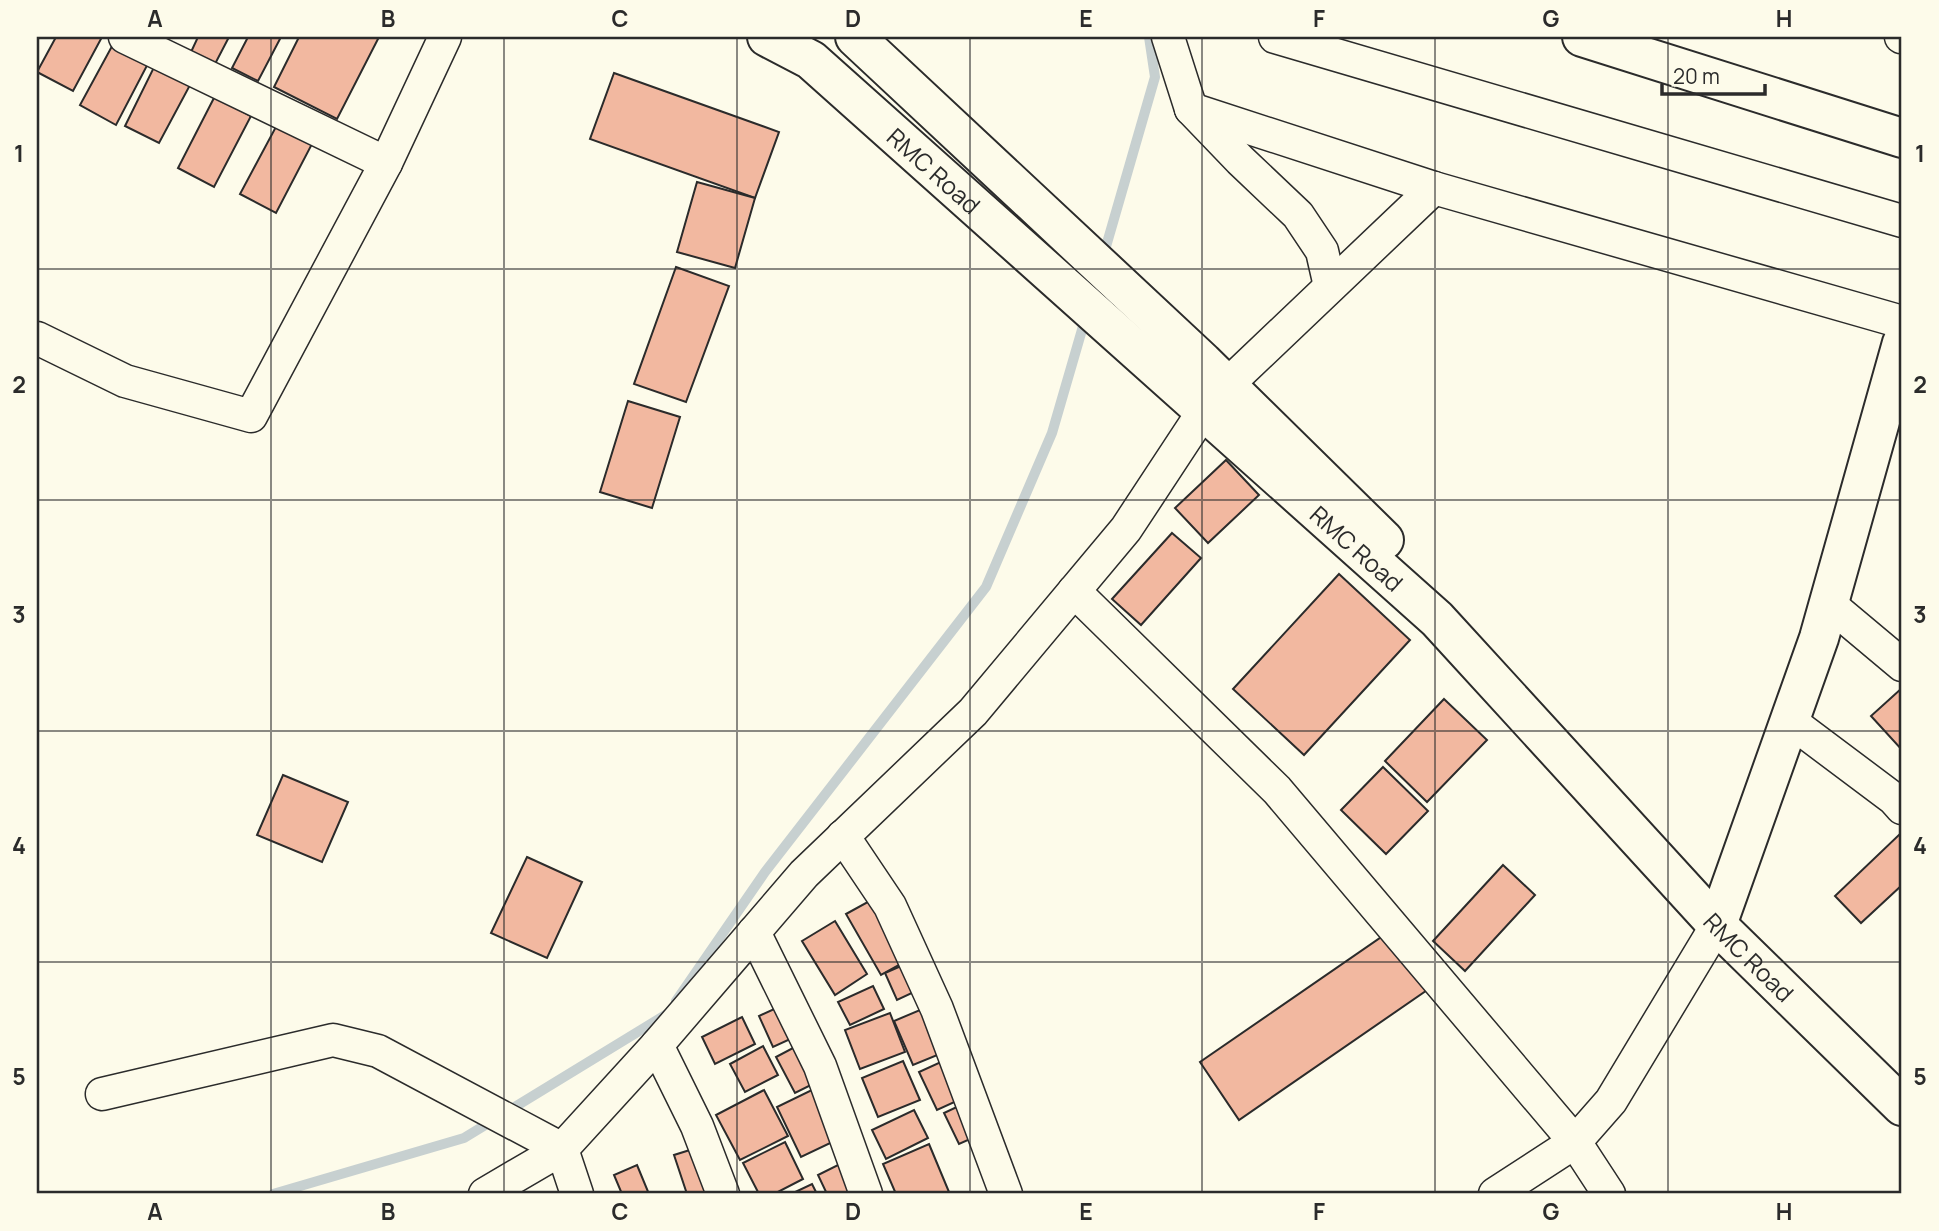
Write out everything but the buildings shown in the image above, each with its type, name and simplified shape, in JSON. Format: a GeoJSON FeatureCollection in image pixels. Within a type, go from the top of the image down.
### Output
{"type":"FeatureCollection","features":[{"type":"Feature","properties":{"kind":"street"},"geometry":{"type":"LineString","coordinates":[[125,37],[386,163]]}},
{"type":"Feature","properties":{"kind":"street"},"geometry":{"type":"LineString","coordinates":[[37,338],[125,382],[251,416],[386,163],[445,37]]}},
{"type":"Feature","properties":{"kind":"street","name":"RMC Road"},"geometry":{"type":"LineString","coordinates":[[767,37],[811,60],[1107,325],[1215,398],[1450,605],[1722,913],[1902,1107]]}},
{"type":"Feature","properties":{"kind":"street","name":"RMC Road"},"geometry":{"type":"LineString","coordinates":[[855,37],[1119,283],[1215,398]]}},
{"type":"Feature","properties":{"kind":"street"},"geometry":{"type":"LineString","coordinates":[[1168,37],[1191,109],[1298,215],[1322,251],[1330,286]]}},
{"type":"Feature","properties":{"kind":"street"},"geometry":{"type":"LineString","coordinates":[[1275,37],[1902,221]]}},
{"type":"Feature","properties":{"kind":"street"},"geometry":{"type":"LineString","coordinates":[[1582,37],[1902,138]]}},
{"type":"Feature","properties":{"kind":"street"},"geometry":{"type":"LineString","coordinates":[[1191,109],[1434,188],[1902,322]]}},
{"type":"Feature","properties":{"kind":"street"},"geometry":{"type":"LineString","coordinates":[[485,1194],[562,1149],[657,1045],[804,874],[973,712],[1126,529],[1215,398],[1434,188]]}},
{"type":"Feature","properties":{"kind":"street"},"geometry":{"type":"LineString","coordinates":[[1495,1194],[1575,1142],[1611,1101],[1722,913],[1819,638],[1902,343]]}},
{"type":"Feature","properties":{"kind":"street"},"geometry":{"type":"LineString","coordinates":[[1074,591],[1278,790],[1575,1142],[1609,1194]]}},
{"type":"Feature","properties":{"kind":"street"},"geometry":{"type":"LineString","coordinates":[[1828,603],[1902,665]]}},
{"type":"Feature","properties":{"kind":"street"},"geometry":{"type":"LineString","coordinates":[[1790,721],[1894,799],[1902,808]]}},
{"type":"Feature","properties":{"kind":"street"},"geometry":{"type":"LineString","coordinates":[[843,836],[890,906],[937,1009],[1006,1194]]}},
{"type":"Feature","properties":{"kind":"street","name":"RMC Road"},"geometry":{"type":"LineString","coordinates":[[1722,913],[1902,1079]]}},
{"type":"Feature","properties":{"kind":"street"},"geometry":{"type":"LineString","coordinates":[[754,932],[820,1066],[866,1194]]}},
{"type":"Feature","properties":{"kind":"street"},"geometry":{"type":"LineString","coordinates":[[102,1094],[333,1040],[378,1051],[562,1149],[577,1194]]}},
{"type":"Feature","properties":{"kind":"street"},"geometry":{"type":"LineString","coordinates":[[657,1045],[696,1126],[723,1194]]}},
{"type":"Feature","properties":{"kind":"waterway"},"geometry":{"type":"LineString","coordinates":[[1103,257],[1155,77],[1149,37]]}},
{"type":"Feature","properties":{"kind":"waterway"},"geometry":{"type":"LineString","coordinates":[[676,1001],[765,872],[986,587],[1052,433],[1086,316]]}},
{"type":"Feature","properties":{"kind":"waterway"},"geometry":{"type":"LineString","coordinates":[[273,1194],[464,1138],[667,1014]]}}]}
